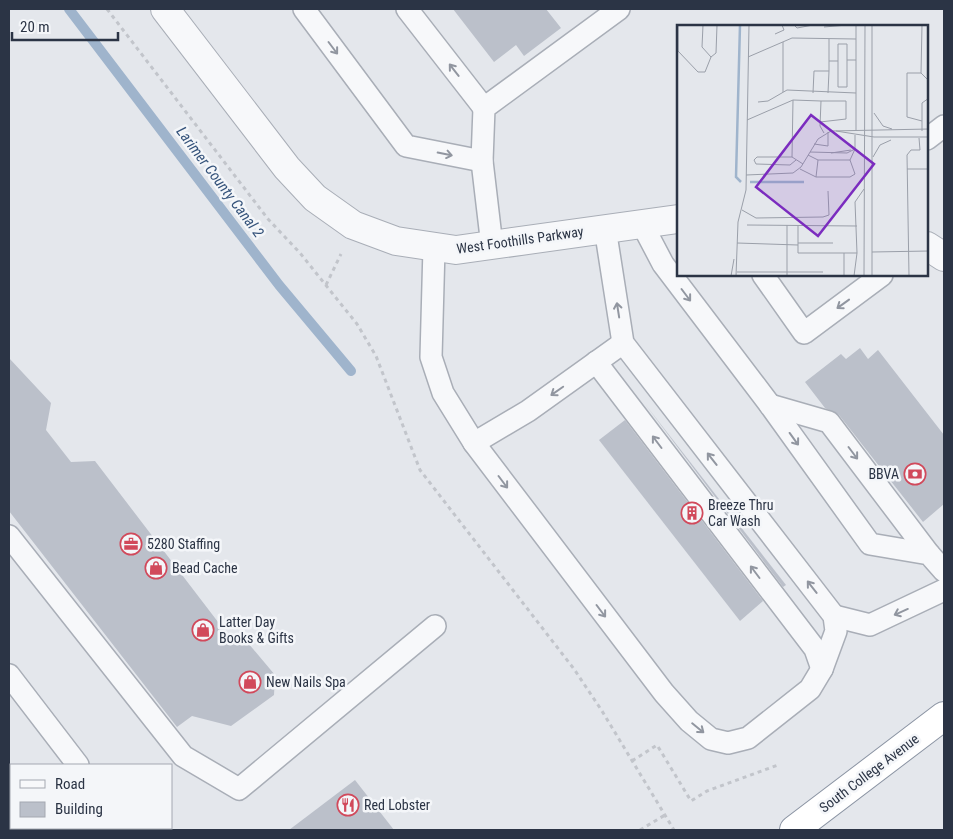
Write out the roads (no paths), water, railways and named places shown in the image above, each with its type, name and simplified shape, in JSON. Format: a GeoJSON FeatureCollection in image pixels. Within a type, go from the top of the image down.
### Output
{"type":"FeatureCollection","features":[{"type":"Feature","properties":{"kind":"highway","name":"South College Avenue"},"geometry":{"type":"LineString","coordinates":[[794,830],[944,716]]}},
{"type":"Feature","properties":{"kind":"street","name":"West Foothills Parkway"},"geometry":{"type":"LineString","coordinates":[[165,9],[287,168],[315,198],[353,225],[396,241],[456,250],[677,219]]}},
{"type":"Feature","properties":{"kind":"street"},"geometry":{"type":"LineString","coordinates":[[928,247],[944,257]]}},
{"type":"Feature","properties":{"kind":"lane"},"geometry":{"type":"LineString","coordinates":[[304,9],[406,146],[482,161]]}},
{"type":"Feature","properties":{"kind":"lane"},"geometry":{"type":"LineString","coordinates":[[408,9],[484,108],[482,161],[492,246]]}},
{"type":"Feature","properties":{"kind":"lane"},"geometry":{"type":"LineString","coordinates":[[484,108],[619,9]]}},
{"type":"Feature","properties":{"kind":"lane"},"geometry":{"type":"LineString","coordinates":[[928,138],[944,126]]}},
{"type":"Feature","properties":{"kind":"lane"},"geometry":{"type":"LineString","coordinates":[[642,224],[663,264],[770,405],[870,544],[929,554]]}},
{"type":"Feature","properties":{"kind":"lane"},"geometry":{"type":"LineString","coordinates":[[434,248],[431,357],[443,394],[474,443],[664,693],[689,721],[710,739],[728,743],[748,738],[810,689],[822,669],[836,631],[834,616],[623,343],[605,228]]}},
{"type":"Feature","properties":{"kind":"lane"},"geometry":{"type":"LineString","coordinates":[[764,276],[804,333],[881,276]]}},
{"type":"Feature","properties":{"kind":"lane"},"geometry":{"type":"LineString","coordinates":[[474,443],[528,411],[623,343]]}},
{"type":"Feature","properties":{"kind":"lane"},"geometry":{"type":"LineString","coordinates":[[596,362],[815,649],[822,669]]}},
{"type":"Feature","properties":{"kind":"lane"},"geometry":{"type":"LineString","coordinates":[[770,405],[829,422],[944,571]]}},
{"type":"Feature","properties":{"kind":"lane"},"geometry":{"type":"LineString","coordinates":[[9,536],[182,756],[239,789],[435,626]]}},
{"type":"Feature","properties":{"kind":"lane"},"geometry":{"type":"LineString","coordinates":[[834,616],[870,625],[944,590]]}},
{"type":"Feature","properties":{"kind":"lane"},"geometry":{"type":"LineString","coordinates":[[9,675],[77,764]]}},
{"type":"Feature","properties":{"kind":"waterway","name":"Larimer County Canal 2"},"geometry":{"type":"LineString","coordinates":[[69,9],[279,285],[351,371]]}},
{"type":"Feature","properties":{"kind":"place","name":"BBVA"},"geometry":{"type":"Point","coordinates":[915,474]}},
{"type":"Feature","properties":{"kind":"place","name":"Breeze Thru Car Wash"},"geometry":{"type":"Point","coordinates":[692,513]}},
{"type":"Feature","properties":{"kind":"place","name":"5280 Staffing"},"geometry":{"type":"Point","coordinates":[131,544]}},
{"type":"Feature","properties":{"kind":"place","name":"Bead Cache"},"geometry":{"type":"Point","coordinates":[156,568]}},
{"type":"Feature","properties":{"kind":"place","name":"Latter Day Books & Gifts"},"geometry":{"type":"Point","coordinates":[203,630]}},
{"type":"Feature","properties":{"kind":"place","name":"New Nails Spa"},"geometry":{"type":"Point","coordinates":[250,682]}},
{"type":"Feature","properties":{"kind":"place","name":"Red Lobster"},"geometry":{"type":"Point","coordinates":[348,805]}}]}
